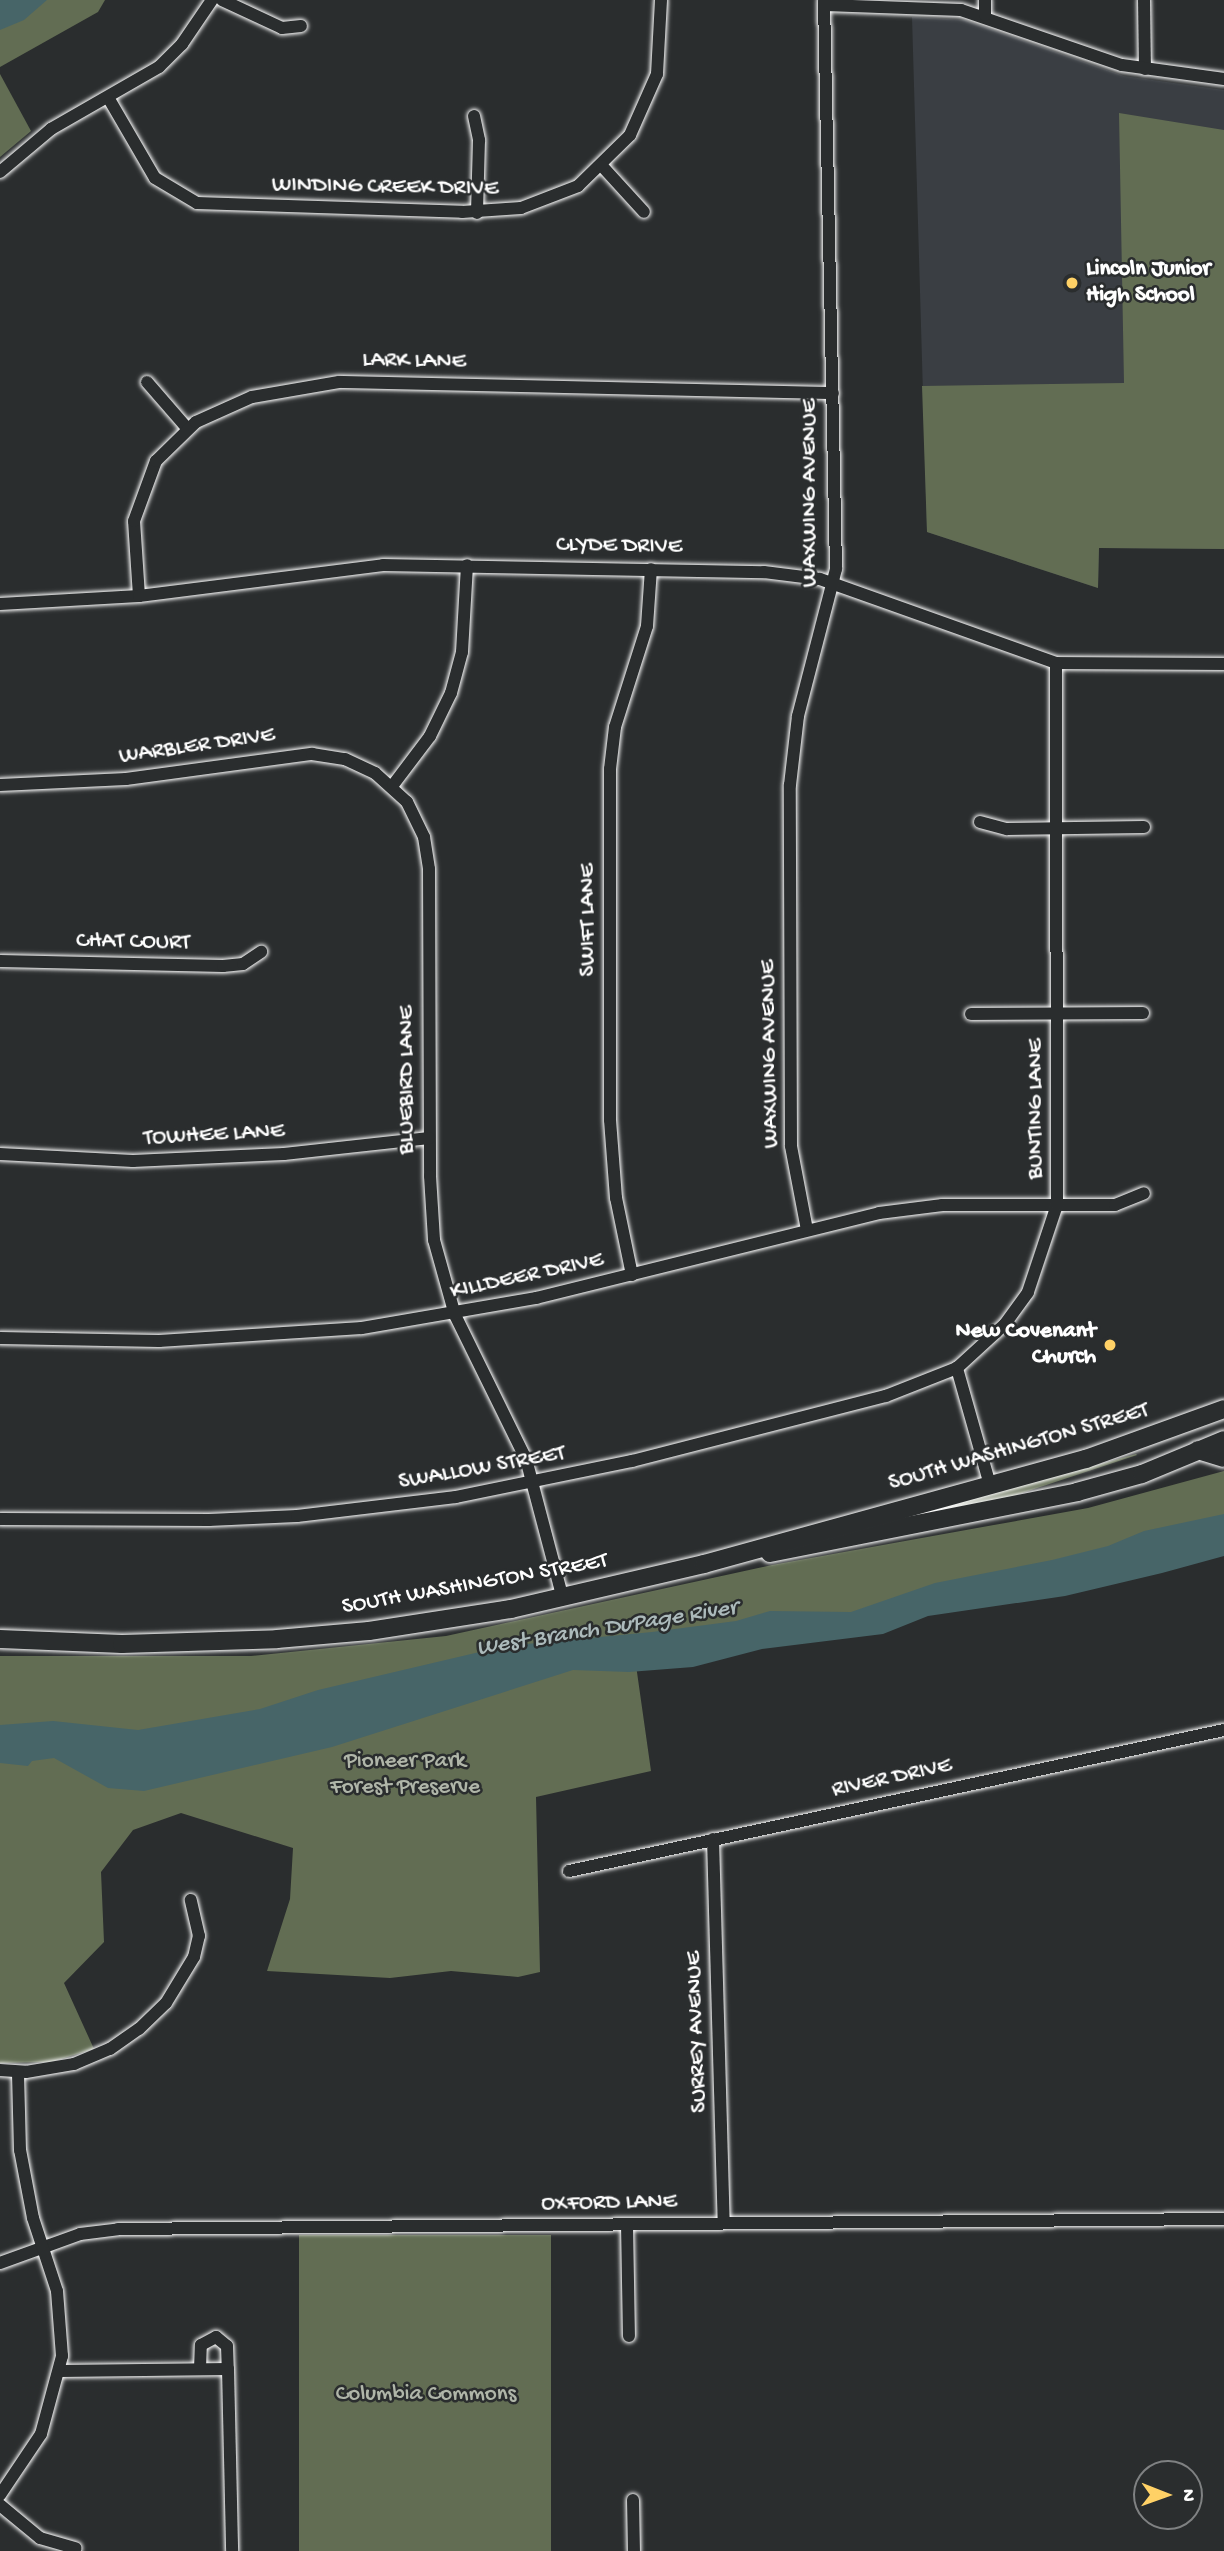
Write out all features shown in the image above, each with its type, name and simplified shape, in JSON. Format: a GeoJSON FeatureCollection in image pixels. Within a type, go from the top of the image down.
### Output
{"type":"FeatureCollection","features":[{"type":"Feature","properties":{"kind":"main road","name":"SOUTH WASHINGTON STREET"},"geometry":{"type":"LineString","coordinates":[[0,1639],[122,1644],[277,1639],[419,1625],[563,1599],[704,1564],[1099,1455],[1224,1409]]}},
{"type":"Feature","properties":{"kind":"main road","name":"SOUTH WASHINGTON STREET"},"geometry":{"type":"LineString","coordinates":[[704,1564],[815,1546],[1055,1497],[1142,1474],[1224,1440]]}},
{"type":"Feature","properties":{"kind":"main road"},"geometry":{"type":"LineString","coordinates":[[1198,1450],[1224,1458]]}},
{"type":"Feature","properties":{"kind":"street"},"geometry":{"type":"LineString","coordinates":[[0,172],[51,129],[109,99],[170,57],[212,0]]}},
{"type":"Feature","properties":{"kind":"street"},"geometry":{"type":"LineString","coordinates":[[222,0],[282,28],[301,26]]}},
{"type":"Feature","properties":{"kind":"street","name":"WINDING CREEK DRIVE"},"geometry":{"type":"LineString","coordinates":[[109,99],[155,178],[197,203],[477,213],[545,202],[578,186],[602,166],[630,135],[653,88],[661,56],[661,0]]}},
{"type":"Feature","properties":{"kind":"street"},"geometry":{"type":"LineString","coordinates":[[985,0],[985,15]]}},
{"type":"Feature","properties":{"kind":"street"},"geometry":{"type":"LineString","coordinates":[[1144,0],[1145,69]]}},
{"type":"Feature","properties":{"kind":"street"},"geometry":{"type":"LineString","coordinates":[[825,3],[918,5],[985,15],[1091,55],[1145,69],[1224,79]]}},
{"type":"Feature","properties":{"kind":"street","name":"WAXWING AVENUE"},"geometry":{"type":"LineString","coordinates":[[807,1230],[792,1146],[790,785],[798,716],[834,584],[825,3]]}},
{"type":"Feature","properties":{"kind":"street"},"geometry":{"type":"LineString","coordinates":[[474,116],[479,140],[477,213]]}},
{"type":"Feature","properties":{"kind":"street"},"geometry":{"type":"LineString","coordinates":[[602,166],[644,212]]}},
{"type":"Feature","properties":{"kind":"street"},"geometry":{"type":"LineString","coordinates":[[147,382],[187,428]]}},
{"type":"Feature","properties":{"kind":"street","name":"LARK LANE"},"geometry":{"type":"LineString","coordinates":[[139,596],[134,528],[141,494],[156,461],[187,428],[252,397],[329,382],[833,393]]}},
{"type":"Feature","properties":{"kind":"street"},"geometry":{"type":"LineString","coordinates":[[393,785],[430,736],[451,693],[462,652],[467,565]]}},
{"type":"Feature","properties":{"kind":"street","name":"CLYDE DRIVE"},"geometry":{"type":"LineString","coordinates":[[0,604],[139,596],[335,568],[467,565],[792,573],[834,584],[1056,663],[1224,664]]}},
{"type":"Feature","properties":{"kind":"street","name":"SWIFT LANE"},"geometry":{"type":"LineString","coordinates":[[632,1275],[616,1198],[610,1120],[610,769],[615,727],[647,626],[651,569]]}},
{"type":"Feature","properties":{"kind":"street","name":"BUNTING LANE"},"geometry":{"type":"LineString","coordinates":[[957,1368],[1005,1324],[1028,1292],[1056,1205],[1056,663]]}},
{"type":"Feature","properties":{"kind":"street","name":"WARBLER DRIVE"},"geometry":{"type":"LineString","coordinates":[[0,785],[154,776],[312,754],[355,763],[393,785]]}},
{"type":"Feature","properties":{"kind":"street","name":"BLUEBIRD LANE"},"geometry":{"type":"LineString","coordinates":[[393,785],[419,823],[428,855],[429,1138],[435,1240],[455,1315],[534,1483],[563,1599]]}},
{"type":"Feature","properties":{"kind":"street"},"geometry":{"type":"LineString","coordinates":[[980,822],[1007,829],[1144,827]]}},
{"type":"Feature","properties":{"kind":"street","name":"CHAT COURT"},"geometry":{"type":"LineString","coordinates":[[0,961],[223,966],[243,964],[261,952]]}},
{"type":"Feature","properties":{"kind":"street","name":"BUNTING LANE"},"geometry":{"type":"LineString","coordinates":[[971,1014],[1143,1013]]}},
{"type":"Feature","properties":{"kind":"street","name":"TOWHEE LANE"},"geometry":{"type":"LineString","coordinates":[[0,1154],[133,1161],[271,1155],[429,1138]]}},
{"type":"Feature","properties":{"kind":"street","name":"BUNTING LANE"},"geometry":{"type":"LineString","coordinates":[[1056,1205],[1115,1205],[1144,1193]]}},
{"type":"Feature","properties":{"kind":"street","name":"KILLDEER DRIVE"},"geometry":{"type":"LineString","coordinates":[[0,1338],[237,1339],[455,1315],[632,1275],[807,1230],[928,1206],[1056,1205]]}},
{"type":"Feature","properties":{"kind":"street"},"geometry":{"type":"LineString","coordinates":[[957,1368],[990,1485]]}},
{"type":"Feature","properties":{"kind":"street","name":"SWALLOW STREET"},"geometry":{"type":"LineString","coordinates":[[0,1519],[149,1522],[297,1516],[534,1483],[886,1396],[957,1368]]}},
{"type":"Feature","properties":{"kind":"street","name":"RIVER DRIVE"},"geometry":{"type":"LineString","coordinates":[[569,1871],[1224,1730]]}},
{"type":"Feature","properties":{"kind":"street","name":"SURREY AVENUE"},"geometry":{"type":"LineString","coordinates":[[713,1839],[724,2224]]}},
{"type":"Feature","properties":{"kind":"street"},"geometry":{"type":"LineString","coordinates":[[0,2070],[18,2072],[91,2058],[121,2042],[159,2011],[182,1980],[198,1944],[191,1900]]}},
{"type":"Feature","properties":{"kind":"street"},"geometry":{"type":"LineString","coordinates":[[0,2495],[41,2434],[60,2371],[61,2309],[20,2150],[18,2072]]}},
{"type":"Feature","properties":{"kind":"street","name":"OXFORD LANE"},"geometry":{"type":"LineString","coordinates":[[0,2263],[43,2245],[118,2230],[1224,2219]]}},
{"type":"Feature","properties":{"kind":"street"},"geometry":{"type":"LineString","coordinates":[[627,2224],[629,2336]]}},
{"type":"Feature","properties":{"kind":"street"},"geometry":{"type":"LineString","coordinates":[[200,2369],[201,2345],[216,2337],[227,2346],[232,2551]]}},
{"type":"Feature","properties":{"kind":"street"},"geometry":{"type":"LineString","coordinates":[[60,2371],[228,2369]]}},
{"type":"Feature","properties":{"kind":"street"},"geometry":{"type":"LineString","coordinates":[[633,2500],[634,2551]]}},
{"type":"Feature","properties":{"kind":"street"},"geometry":{"type":"LineString","coordinates":[[0,2505],[40,2538],[76,2548]]}},
{"type":"Feature","properties":{"kind":"shaded area","name":"Lincoln Junior High School"},"geometry":{"type":"Polygon","coordinates":[[[912,17],[965,20],[1124,76],[1224,90],[1224,549],[1099,548],[1098,588],[927,532],[912,17]]]}},
{"type":"Feature","properties":{"kind":"green space"},"geometry":{"type":"Polygon","coordinates":[[[0,0],[105,0],[98,12],[0,67],[0,0]]]}},
{"type":"Feature","properties":{"kind":"green space"},"geometry":{"type":"Polygon","coordinates":[[[0,74],[31,131],[0,157],[0,74]]]}},
{"type":"Feature","properties":{"kind":"green space"},"geometry":{"type":"Polygon","coordinates":[[[1119,113],[1224,130],[1224,549],[1099,548],[1098,588],[927,532],[922,386],[1124,383],[1119,113]]]}},
{"type":"Feature","properties":{"kind":"green space"},"geometry":{"type":"Polygon","coordinates":[[[1136,1454],[989,1504],[859,1531],[1136,1454]]]}},
{"type":"Feature","properties":{"kind":"green space","name":"Pioneer Park Forest Preserve"},"geometry":{"type":"Polygon","coordinates":[[[1224,1471],[1224,1536],[878,1621],[634,1651],[651,1771],[536,1797],[540,1972],[518,1977],[451,1971],[390,1978],[267,1971],[290,1899],[293,1848],[181,1813],[133,1830],[101,1872],[104,1942],[64,1983],[94,2049],[51,2062],[0,2063],[0,1656],[251,1656],[446,1636],[772,1565],[1088,1508],[1224,1471]]]}},
{"type":"Feature","properties":{"kind":"green space","name":"Columbia Commons"},"geometry":{"type":"Polygon","coordinates":[[[299,2235],[551,2235],[551,2551],[299,2551],[299,2235]]]}},
{"type":"Feature","properties":{"kind":"water"},"geometry":{"type":"Polygon","coordinates":[[[0,0],[47,0],[24,20],[0,30],[0,0]]]}},
{"type":"Feature","properties":{"kind":"water"},"geometry":{"type":"Polygon","coordinates":[[[1224,1514],[1224,1556],[1162,1573],[1065,1596],[928,1616],[883,1634],[762,1649],[693,1667],[629,1672],[573,1670],[332,1747],[144,1791],[108,1788],[54,1758],[32,1761],[28,1766],[0,1763],[0,1725],[53,1721],[138,1730],[260,1709],[318,1690],[505,1646],[736,1621],[770,1611],[851,1612],[935,1583],[1052,1560],[1108,1546],[1144,1531],[1224,1514]]]}},
{"type":"Feature","properties":{"kind":"place","name":"Lincoln Junior High School"},"geometry":{"type":"Point","coordinates":[1072,283]}},
{"type":"Feature","properties":{"kind":"place","name":"New Covenant Church"},"geometry":{"type":"Point","coordinates":[1110,1345]}},
{"type":"Feature","properties":{"kind":"water label","name":"West Branch DuPage River"},"geometry":{"type":"Point","coordinates":[607,1629]}}]}
